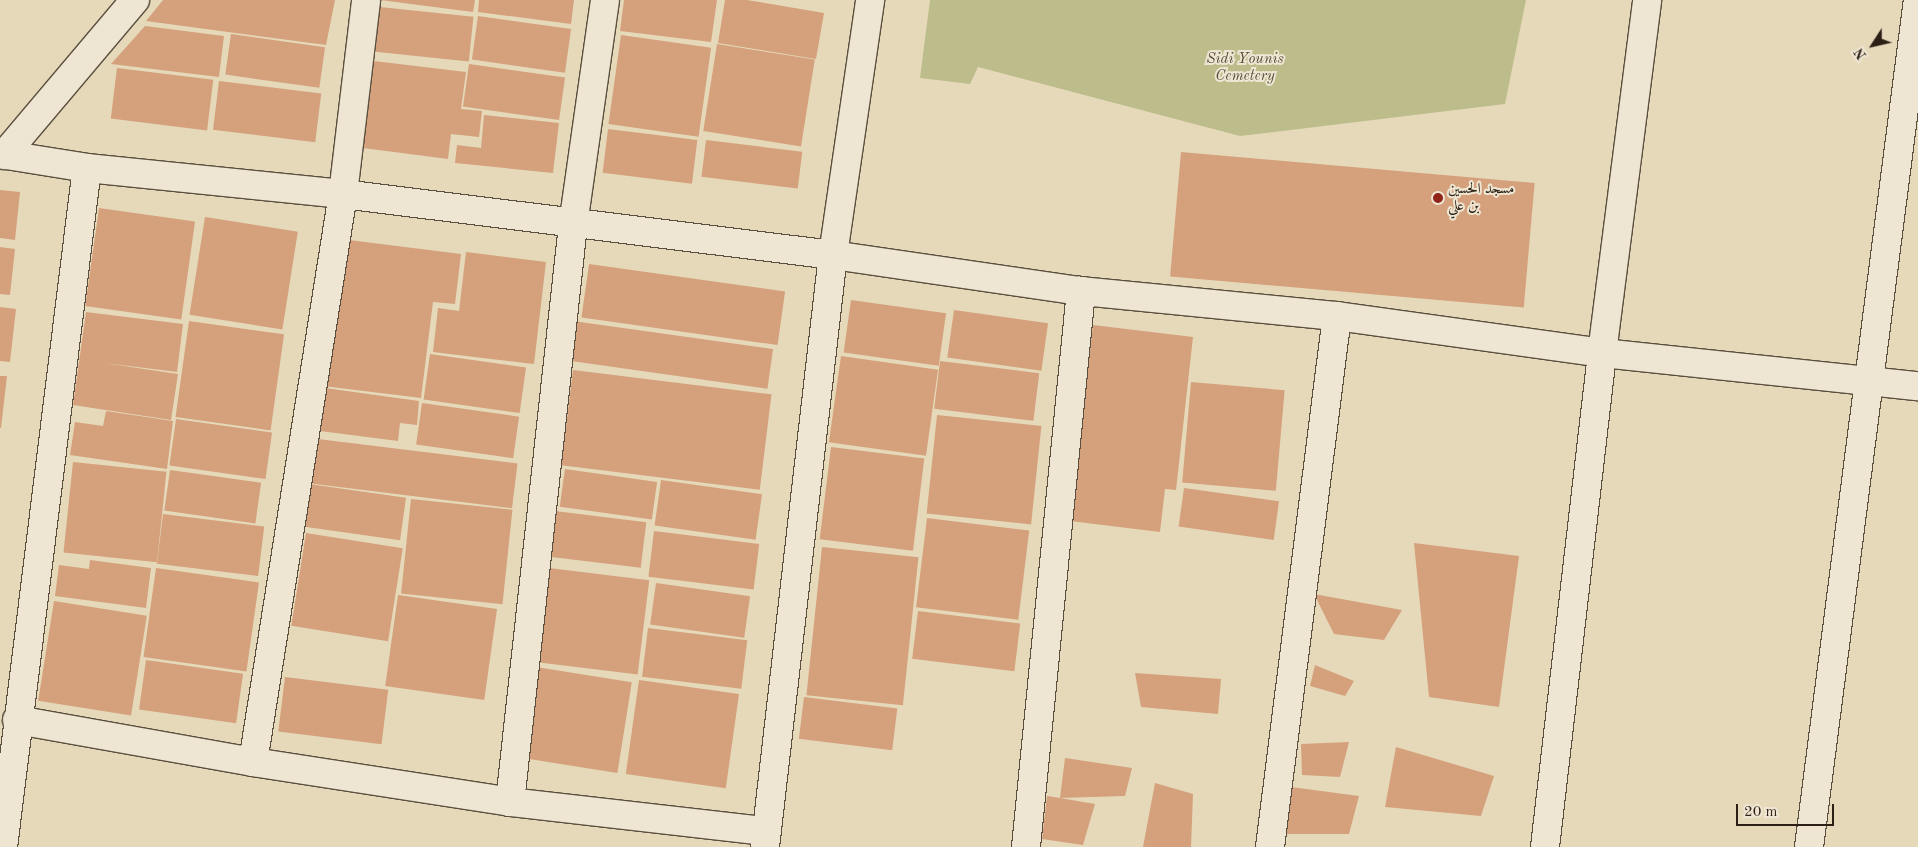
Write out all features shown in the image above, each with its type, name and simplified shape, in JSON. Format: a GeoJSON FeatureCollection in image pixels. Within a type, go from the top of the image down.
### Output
{"type":"FeatureCollection","features":[{"type":"Feature","properties":{"kind":"street"},"geometry":{"type":"LineString","coordinates":[[2,155],[135,0]]}},
{"type":"Feature","properties":{"kind":"street"},"geometry":{"type":"LineString","coordinates":[[253,762],[343,194],[366,0]]}},
{"type":"Feature","properties":{"kind":"street"},"geometry":{"type":"LineString","coordinates":[[510,802],[573,225],[605,0]]}},
{"type":"Feature","properties":{"kind":"street"},"geometry":{"type":"LineString","coordinates":[[17,720],[253,762],[764,839],[833,255],[870,0]]}},
{"type":"Feature","properties":{"kind":"street"},"geometry":{"type":"LineString","coordinates":[[1545,847],[1602,353],[1647,0]]}},
{"type":"Feature","properties":{"kind":"street"},"geometry":{"type":"LineString","coordinates":[[1809,847],[1871,380],[1918,0]]}},
{"type":"Feature","properties":{"kind":"street"},"geometry":{"type":"LineString","coordinates":[[2,155],[87,168],[343,194],[573,225],[833,255],[1081,291],[1337,316],[1602,353],[1918,386]]}},
{"type":"Feature","properties":{"kind":"street"},"geometry":{"type":"LineString","coordinates":[[2,839],[87,168]]}},
{"type":"Feature","properties":{"kind":"street"},"geometry":{"type":"LineString","coordinates":[[1026,847],[1081,291]]}},
{"type":"Feature","properties":{"kind":"street"},"geometry":{"type":"LineString","coordinates":[[1270,847],[1337,316]]}},
{"type":"Feature","properties":{"kind":"green space","name":"Sidi Younis Cemetery"},"geometry":{"type":"Polygon","coordinates":[[[930,0],[1526,0],[1505,104],[1240,136],[978,67],[970,84],[920,78],[930,0]]]}},
{"type":"Feature","properties":{"kind":"building"},"geometry":{"type":"Polygon","coordinates":[[[163,0],[335,0],[326,45],[146,21],[163,0]]]}},
{"type":"Feature","properties":{"kind":"building"},"geometry":{"type":"Polygon","coordinates":[[[380,0],[475,0],[473,12],[380,0]]]}},
{"type":"Feature","properties":{"kind":"building"},"geometry":{"type":"Polygon","coordinates":[[[479,0],[574,0],[571,24],[478,12],[479,0]]]}},
{"type":"Feature","properties":{"kind":"building"},"geometry":{"type":"Polygon","coordinates":[[[624,0],[717,0],[711,42],[620,31],[624,0]]]}},
{"type":"Feature","properties":{"kind":"building"},"geometry":{"type":"Polygon","coordinates":[[[725,0],[747,0],[824,13],[816,59],[718,43],[725,0]]]}},
{"type":"Feature","properties":{"kind":"building"},"geometry":{"type":"Polygon","coordinates":[[[380,7],[473,17],[469,62],[375,52],[380,7]]]}},
{"type":"Feature","properties":{"kind":"building"},"geometry":{"type":"Polygon","coordinates":[[[478,16],[571,29],[565,73],[472,60],[478,16]]]}},
{"type":"Feature","properties":{"kind":"building"},"geometry":{"type":"Polygon","coordinates":[[[145,26],[224,36],[219,77],[111,64],[145,26]]]}},
{"type":"Feature","properties":{"kind":"building"},"geometry":{"type":"Polygon","coordinates":[[[231,34],[325,47],[319,88],[225,75],[231,34]]]}},
{"type":"Feature","properties":{"kind":"building"},"geometry":{"type":"Polygon","coordinates":[[[621,35],[711,48],[699,137],[608,124],[621,35]]]}},
{"type":"Feature","properties":{"kind":"building"},"geometry":{"type":"Polygon","coordinates":[[[717,44],[815,59],[801,146],[703,131],[717,44]]]}},
{"type":"Feature","properties":{"kind":"building"},"geometry":{"type":"Polygon","coordinates":[[[374,61],[466,72],[461,109],[482,111],[479,137],[451,134],[448,159],[363,148],[374,61]]]}},
{"type":"Feature","properties":{"kind":"building"},"geometry":{"type":"Polygon","coordinates":[[[469,64],[565,77],[559,120],[463,107],[469,64]]]}},
{"type":"Feature","properties":{"kind":"building"},"geometry":{"type":"Polygon","coordinates":[[[117,68],[213,80],[207,130],[111,119],[117,68]]]}},
{"type":"Feature","properties":{"kind":"building"},"geometry":{"type":"Polygon","coordinates":[[[219,81],[321,94],[315,142],[213,130],[219,81]]]}},
{"type":"Feature","properties":{"kind":"building"},"geometry":{"type":"Polygon","coordinates":[[[484,115],[559,123],[553,173],[455,163],[457,145],[481,148],[484,115]]]}},
{"type":"Feature","properties":{"kind":"building"},"geometry":{"type":"Polygon","coordinates":[[[608,129],[697,140],[692,184],[603,173],[608,129]]]}},
{"type":"Feature","properties":{"kind":"building"},"geometry":{"type":"Polygon","coordinates":[[[706,140],[802,152],[798,189],[701,177],[706,140]]]}},
{"type":"Feature","properties":{"kind":"building"},"geometry":{"type":"Polygon","coordinates":[[[1181,152],[1535,183],[1524,307],[1170,277],[1181,152]]]}},
{"type":"Feature","properties":{"kind":"building"},"geometry":{"type":"Polygon","coordinates":[[[0,190],[20,192],[15,240],[0,238],[0,190]]]}},
{"type":"Feature","properties":{"kind":"building"},"geometry":{"type":"Polygon","coordinates":[[[99,208],[195,221],[181,320],[85,306],[99,208]]]}},
{"type":"Feature","properties":{"kind":"building"},"geometry":{"type":"Polygon","coordinates":[[[205,217],[298,232],[282,329],[190,315],[205,217]]]}},
{"type":"Feature","properties":{"kind":"building"},"geometry":{"type":"Polygon","coordinates":[[[341,239],[461,254],[455,304],[433,302],[421,398],[323,386],[341,239]]]}},
{"type":"Feature","properties":{"kind":"building"},"geometry":{"type":"Polygon","coordinates":[[[0,247],[15,249],[10,295],[0,294],[0,247]]]}},
{"type":"Feature","properties":{"kind":"building"},"geometry":{"type":"Polygon","coordinates":[[[466,252],[546,262],[534,364],[433,352],[438,308],[459,311],[466,252]]]}},
{"type":"Feature","properties":{"kind":"building"},"geometry":{"type":"Polygon","coordinates":[[[589,264],[785,292],[778,345],[581,317],[589,264]]]}},
{"type":"Feature","properties":{"kind":"building"},"geometry":{"type":"Polygon","coordinates":[[[851,300],[946,313],[939,366],[844,352],[851,300]]]}},
{"type":"Feature","properties":{"kind":"building"},"geometry":{"type":"Polygon","coordinates":[[[0,307],[16,309],[10,362],[0,361],[0,307]]]}},
{"type":"Feature","properties":{"kind":"building"},"geometry":{"type":"Polygon","coordinates":[[[954,310],[1048,323],[1041,371],[947,358],[954,310]]]}},
{"type":"Feature","properties":{"kind":"building"},"geometry":{"type":"Polygon","coordinates":[[[86,312],[183,324],[177,372],[104,363],[178,374],[171,420],[73,405],[86,312]]]}},
{"type":"Feature","properties":{"kind":"building"},"geometry":{"type":"Polygon","coordinates":[[[189,321],[284,334],[271,430],[176,417],[189,321]]]}},
{"type":"Feature","properties":{"kind":"building"},"geometry":{"type":"Polygon","coordinates":[[[573,321],[773,349],[767,389],[567,361],[573,321]]]}},
{"type":"Feature","properties":{"kind":"building"},"geometry":{"type":"Polygon","coordinates":[[[1093,325],[1193,337],[1176,490],[1165,489],[1160,532],[1070,521],[1093,325]]]}},
{"type":"Feature","properties":{"kind":"building"},"geometry":{"type":"Polygon","coordinates":[[[430,354],[526,367],[520,413],[424,400],[430,354]]]}},
{"type":"Feature","properties":{"kind":"building"},"geometry":{"type":"Polygon","coordinates":[[[841,356],[938,370],[926,456],[829,442],[841,356]]]}},
{"type":"Feature","properties":{"kind":"building"},"geometry":{"type":"Polygon","coordinates":[[[940,361],[1039,373],[1033,421],[934,409],[940,361]]]}},
{"type":"Feature","properties":{"kind":"building"},"geometry":{"type":"Polygon","coordinates":[[[573,370],[772,394],[760,490],[561,465],[573,370]]]}},
{"type":"Feature","properties":{"kind":"building"},"geometry":{"type":"Polygon","coordinates":[[[0,376],[7,376],[1,428],[0,428],[0,376]]]}},
{"type":"Feature","properties":{"kind":"building"},"geometry":{"type":"Polygon","coordinates":[[[1191,382],[1285,390],[1276,491],[1182,483],[1191,382]]]}},
{"type":"Feature","properties":{"kind":"building"},"geometry":{"type":"Polygon","coordinates":[[[325,388],[419,401],[417,425],[400,423],[398,441],[320,431],[325,388]]]}},
{"type":"Feature","properties":{"kind":"building"},"geometry":{"type":"Polygon","coordinates":[[[422,403],[519,417],[513,458],[416,445],[422,403]]]}},
{"type":"Feature","properties":{"kind":"building"},"geometry":{"type":"Polygon","coordinates":[[[106,411],[173,421],[167,469],[70,455],[75,422],[103,426],[106,411]]]}},
{"type":"Feature","properties":{"kind":"building"},"geometry":{"type":"Polygon","coordinates":[[[937,415],[1041,426],[1031,524],[927,513],[937,415]]]}},
{"type":"Feature","properties":{"kind":"building"},"geometry":{"type":"Polygon","coordinates":[[[176,419],[272,432],[266,479],[169,466],[176,419]]]}},
{"type":"Feature","properties":{"kind":"building"},"geometry":{"type":"Polygon","coordinates":[[[318,439],[518,463],[512,508],[313,484],[318,439]]]}},
{"type":"Feature","properties":{"kind":"building"},"geometry":{"type":"Polygon","coordinates":[[[831,447],[924,458],[913,551],[820,539],[831,447]]]}},
{"type":"Feature","properties":{"kind":"building"},"geometry":{"type":"Polygon","coordinates":[[[73,462],[166,472],[157,562],[63,553],[73,462]]]}},
{"type":"Feature","properties":{"kind":"building"},"geometry":{"type":"Polygon","coordinates":[[[565,469],[657,482],[652,520],[560,507],[565,469]]]}},
{"type":"Feature","properties":{"kind":"building"},"geometry":{"type":"Polygon","coordinates":[[[170,470],[261,483],[255,523],[164,511],[170,470]]]}},
{"type":"Feature","properties":{"kind":"building"},"geometry":{"type":"Polygon","coordinates":[[[661,480],[762,494],[756,540],[655,526],[661,480]]]}},
{"type":"Feature","properties":{"kind":"building"},"geometry":{"type":"Polygon","coordinates":[[[309,484],[406,498],[400,540],[303,527],[309,484]]]}},
{"type":"Feature","properties":{"kind":"building"},"geometry":{"type":"Polygon","coordinates":[[[1184,488],[1279,501],[1274,540],[1179,527],[1184,488]]]}},
{"type":"Feature","properties":{"kind":"building"},"geometry":{"type":"Polygon","coordinates":[[[411,499],[512,510],[503,604],[401,593],[411,499]]]}},
{"type":"Feature","properties":{"kind":"building"},"geometry":{"type":"Polygon","coordinates":[[[555,511],[646,522],[641,568],[549,557],[555,511]]]}},
{"type":"Feature","properties":{"kind":"building"},"geometry":{"type":"Polygon","coordinates":[[[163,514],[264,526],[258,576],[157,564],[163,514]]]}},
{"type":"Feature","properties":{"kind":"building"},"geometry":{"type":"Polygon","coordinates":[[[927,518],[1029,531],[1018,620],[916,607],[927,518]]]}},
{"type":"Feature","properties":{"kind":"building"},"geometry":{"type":"Polygon","coordinates":[[[654,531],[759,544],[754,590],[648,577],[654,531]]]}},
{"type":"Feature","properties":{"kind":"building"},"geometry":{"type":"Polygon","coordinates":[[[306,533],[403,548],[388,641],[291,626],[306,533]]]}},
{"type":"Feature","properties":{"kind":"building"},"geometry":{"type":"Polygon","coordinates":[[[1414,543],[1519,556],[1499,707],[1429,697],[1414,543]]]}},
{"type":"Feature","properties":{"kind":"building"},"geometry":{"type":"Polygon","coordinates":[[[822,547],[918,557],[903,705],[806,695],[822,547]]]}},
{"type":"Feature","properties":{"kind":"building"},"geometry":{"type":"Polygon","coordinates":[[[90,560],[151,568],[146,608],[55,596],[59,565],[89,569],[90,560]]]}},
{"type":"Feature","properties":{"kind":"building"},"geometry":{"type":"Polygon","coordinates":[[[156,568],[259,582],[246,672],[143,657],[156,568]]]}},
{"type":"Feature","properties":{"kind":"building"},"geometry":{"type":"Polygon","coordinates":[[[549,568],[649,580],[638,675],[537,662],[549,568]]]}},
{"type":"Feature","properties":{"kind":"building"},"geometry":{"type":"Polygon","coordinates":[[[656,583],[750,596],[744,638],[650,625],[656,583]]]}},
{"type":"Feature","properties":{"kind":"building"},"geometry":{"type":"Polygon","coordinates":[[[1314,594],[1402,610],[1384,640],[1334,634],[1314,594]]]}},
{"type":"Feature","properties":{"kind":"building"},"geometry":{"type":"Polygon","coordinates":[[[398,595],[497,609],[484,700],[385,686],[398,595]]]}},
{"type":"Feature","properties":{"kind":"building"},"geometry":{"type":"Polygon","coordinates":[[[54,601],[147,616],[131,715],[38,701],[54,601]]]}},
{"type":"Feature","properties":{"kind":"building"},"geometry":{"type":"Polygon","coordinates":[[[918,611],[1020,624],[1014,671],[912,659],[918,611]]]}},
{"type":"Feature","properties":{"kind":"building"},"geometry":{"type":"Polygon","coordinates":[[[648,628],[747,640],[741,689],[642,677],[648,628]]]}},
{"type":"Feature","properties":{"kind":"building"},"geometry":{"type":"Polygon","coordinates":[[[146,660],[243,674],[236,723],[139,710],[146,660]]]}},
{"type":"Feature","properties":{"kind":"building"},"geometry":{"type":"Polygon","coordinates":[[[1315,665],[1354,681],[1345,696],[1310,686],[1315,665]]]}},
{"type":"Feature","properties":{"kind":"building"},"geometry":{"type":"Polygon","coordinates":[[[536,667],[632,682],[617,773],[522,758],[536,667]]]}},
{"type":"Feature","properties":{"kind":"building"},"geometry":{"type":"Polygon","coordinates":[[[1135,673],[1221,679],[1218,714],[1141,707],[1135,673]]]}},
{"type":"Feature","properties":{"kind":"building"},"geometry":{"type":"Polygon","coordinates":[[[285,677],[388,690],[382,744],[278,732],[285,677]]]}},
{"type":"Feature","properties":{"kind":"building"},"geometry":{"type":"Polygon","coordinates":[[[639,680],[739,694],[726,788],[626,774],[639,680]]]}},
{"type":"Feature","properties":{"kind":"building"},"geometry":{"type":"Polygon","coordinates":[[[804,697],[897,708],[892,750],[799,739],[804,697]]]}},
{"type":"Feature","properties":{"kind":"building"},"geometry":{"type":"Polygon","coordinates":[[[1349,742],[1340,777],[1302,775],[1301,744],[1349,742]]]}},
{"type":"Feature","properties":{"kind":"building"},"geometry":{"type":"Polygon","coordinates":[[[1396,747],[1494,776],[1481,816],[1385,807],[1396,747]]]}},
{"type":"Feature","properties":{"kind":"building"},"geometry":{"type":"Polygon","coordinates":[[[1065,758],[1132,768],[1125,796],[1060,798],[1065,758]]]}},
{"type":"Feature","properties":{"kind":"building"},"geometry":{"type":"Polygon","coordinates":[[[1155,783],[1193,794],[1191,847],[1143,847],[1155,783]]]}},
{"type":"Feature","properties":{"kind":"building"},"geometry":{"type":"Polygon","coordinates":[[[1291,787],[1359,796],[1349,834],[1285,834],[1291,787]]]}},
{"type":"Feature","properties":{"kind":"building"},"geometry":{"type":"Polygon","coordinates":[[[1047,796],[1095,804],[1083,845],[1042,839],[1047,796]]]}},
{"type":"Feature","properties":{"kind":"place","name":"مسجد الحسين بن علي"},"geometry":{"type":"Point","coordinates":[1438,198]}}]}
